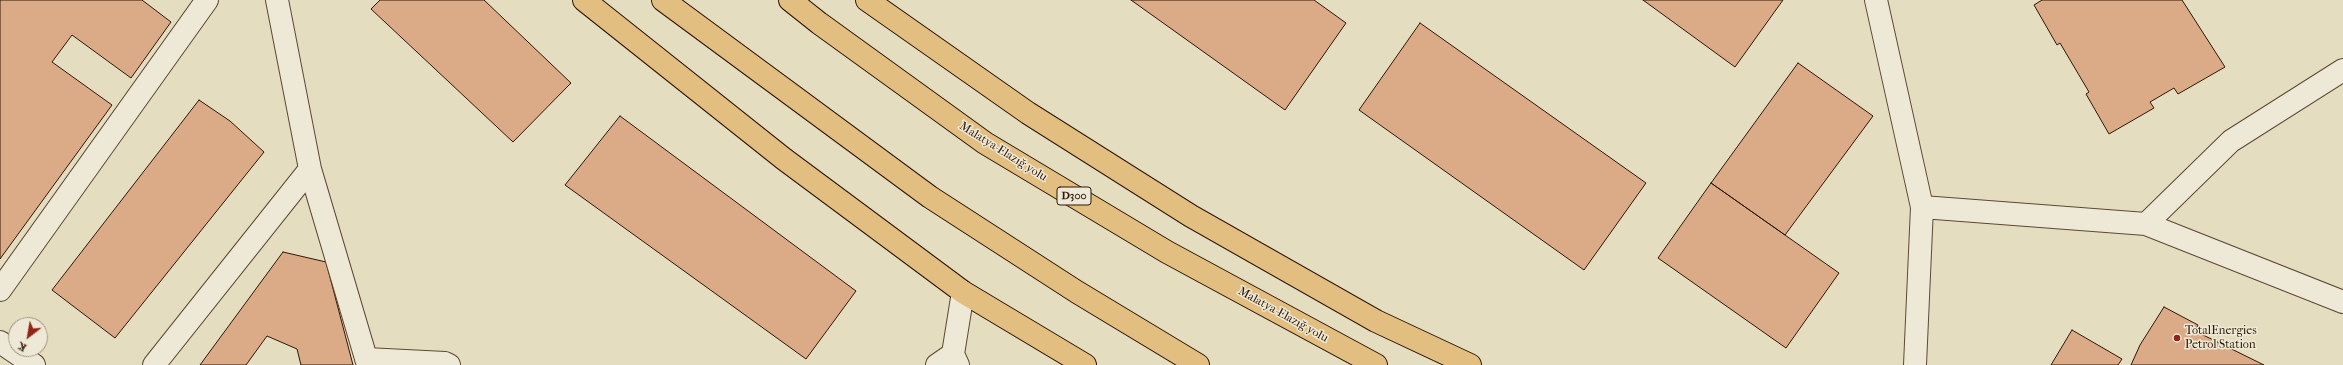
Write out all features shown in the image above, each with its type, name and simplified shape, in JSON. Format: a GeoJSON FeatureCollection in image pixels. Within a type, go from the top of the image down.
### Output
{"type":"FeatureCollection","features":[{"type":"Feature","properties":{"kind":"main road"},"geometry":{"type":"LineString","coordinates":[[584,0],[784,159],[963,292],[1085,365]]}},
{"type":"Feature","properties":{"kind":"main road"},"geometry":{"type":"LineString","coordinates":[[663,0],[930,197],[1077,292],[1198,365]]}},
{"type":"Feature","properties":{"kind":"main road","name":"Malatya-Elazığ yolu"},"geometry":{"type":"LineString","coordinates":[[790,0],[819,23],[985,143],[1167,252],[1376,365]]}},
{"type":"Feature","properties":{"kind":"main road"},"geometry":{"type":"LineString","coordinates":[[867,0],[1028,113],[1191,216],[1376,321],[1470,365]]}},
{"type":"Feature","properties":{"kind":"street"},"geometry":{"type":"LineString","coordinates":[[0,290],[207,0]]}},
{"type":"Feature","properties":{"kind":"street"},"geometry":{"type":"LineString","coordinates":[[277,0],[310,169],[367,362],[446,363],[449,365]]}},
{"type":"Feature","properties":{"kind":"street"},"geometry":{"type":"LineString","coordinates":[[1876,0],[1922,207],[1915,365]]}},
{"type":"Feature","properties":{"kind":"street"},"geometry":{"type":"LineString","coordinates":[[2146,224],[2231,141],[2343,70]]}},
{"type":"Feature","properties":{"kind":"street"},"geometry":{"type":"LineString","coordinates":[[154,365],[310,169]]}},
{"type":"Feature","properties":{"kind":"street"},"geometry":{"type":"LineString","coordinates":[[1922,207],[2146,224],[2343,302]]}},
{"type":"Feature","properties":{"kind":"street"},"geometry":{"type":"LineString","coordinates":[[949,361],[963,292]]}},
{"type":"Feature","properties":{"kind":"street"},"geometry":{"type":"LineString","coordinates":[[0,342],[34,365]]}},
{"type":"Feature","properties":{"kind":"building"},"geometry":{"type":"Polygon","coordinates":[[[0,0],[142,0],[171,22],[131,78],[72,35],[52,62],[112,105],[0,259],[0,0]]]}},
{"type":"Feature","properties":{"kind":"building"},"geometry":{"type":"Polygon","coordinates":[[[380,0],[484,0],[571,83],[513,142],[371,9],[380,0]]]}},
{"type":"Feature","properties":{"kind":"building"},"geometry":{"type":"Polygon","coordinates":[[[1131,0],[1314,0],[1346,23],[1285,110],[1131,0]]]}},
{"type":"Feature","properties":{"kind":"building"},"geometry":{"type":"Polygon","coordinates":[[[1643,0],[1783,0],[1735,67],[1643,0]]]}},
{"type":"Feature","properties":{"kind":"building"},"geometry":{"type":"Polygon","coordinates":[[[2042,0],[2182,0],[2225,67],[2178,94],[2174,88],[2150,102],[2154,108],[2109,134],[2086,94],[2089,92],[2060,43],[2057,45],[2034,5],[2042,0]]]}},
{"type":"Feature","properties":{"kind":"building"},"geometry":{"type":"Polygon","coordinates":[[[1420,23],[1646,183],[1584,270],[1359,110],[1420,23]]]}},
{"type":"Feature","properties":{"kind":"building"},"geometry":{"type":"Polygon","coordinates":[[[1798,63],[1873,116],[1785,235],[1711,183],[1798,63]]]}},
{"type":"Feature","properties":{"kind":"building"},"geometry":{"type":"Polygon","coordinates":[[[199,100],[230,121],[264,152],[115,338],[52,290],[199,100]]]}},
{"type":"Feature","properties":{"kind":"building"},"geometry":{"type":"Polygon","coordinates":[[[620,116],[856,291],[806,359],[565,185],[620,116]]]}},
{"type":"Feature","properties":{"kind":"building"},"geometry":{"type":"Polygon","coordinates":[[[1711,183],[1839,273],[1786,348],[1658,258],[1711,183]]]}},
{"type":"Feature","properties":{"kind":"building"},"geometry":{"type":"Polygon","coordinates":[[[283,252],[326,262],[353,365],[301,365],[297,349],[267,336],[246,365],[200,365],[283,252]]]}},
{"type":"Feature","properties":{"kind":"building","name":"TotalEnergies Petrol Station"},"geometry":{"type":"Polygon","coordinates":[[[2164,307],[2198,325],[2195,331],[2264,365],[2131,365],[2140,345],[2164,307]]]}},
{"type":"Feature","properties":{"kind":"building"},"geometry":{"type":"Polygon","coordinates":[[[2072,330],[2122,359],[2118,365],[2051,365],[2072,330]]]}},
{"type":"Feature","properties":{"kind":"place","name":"TotalEnergies Petrol Station"},"geometry":{"type":"Point","coordinates":[2177,338]}}]}
